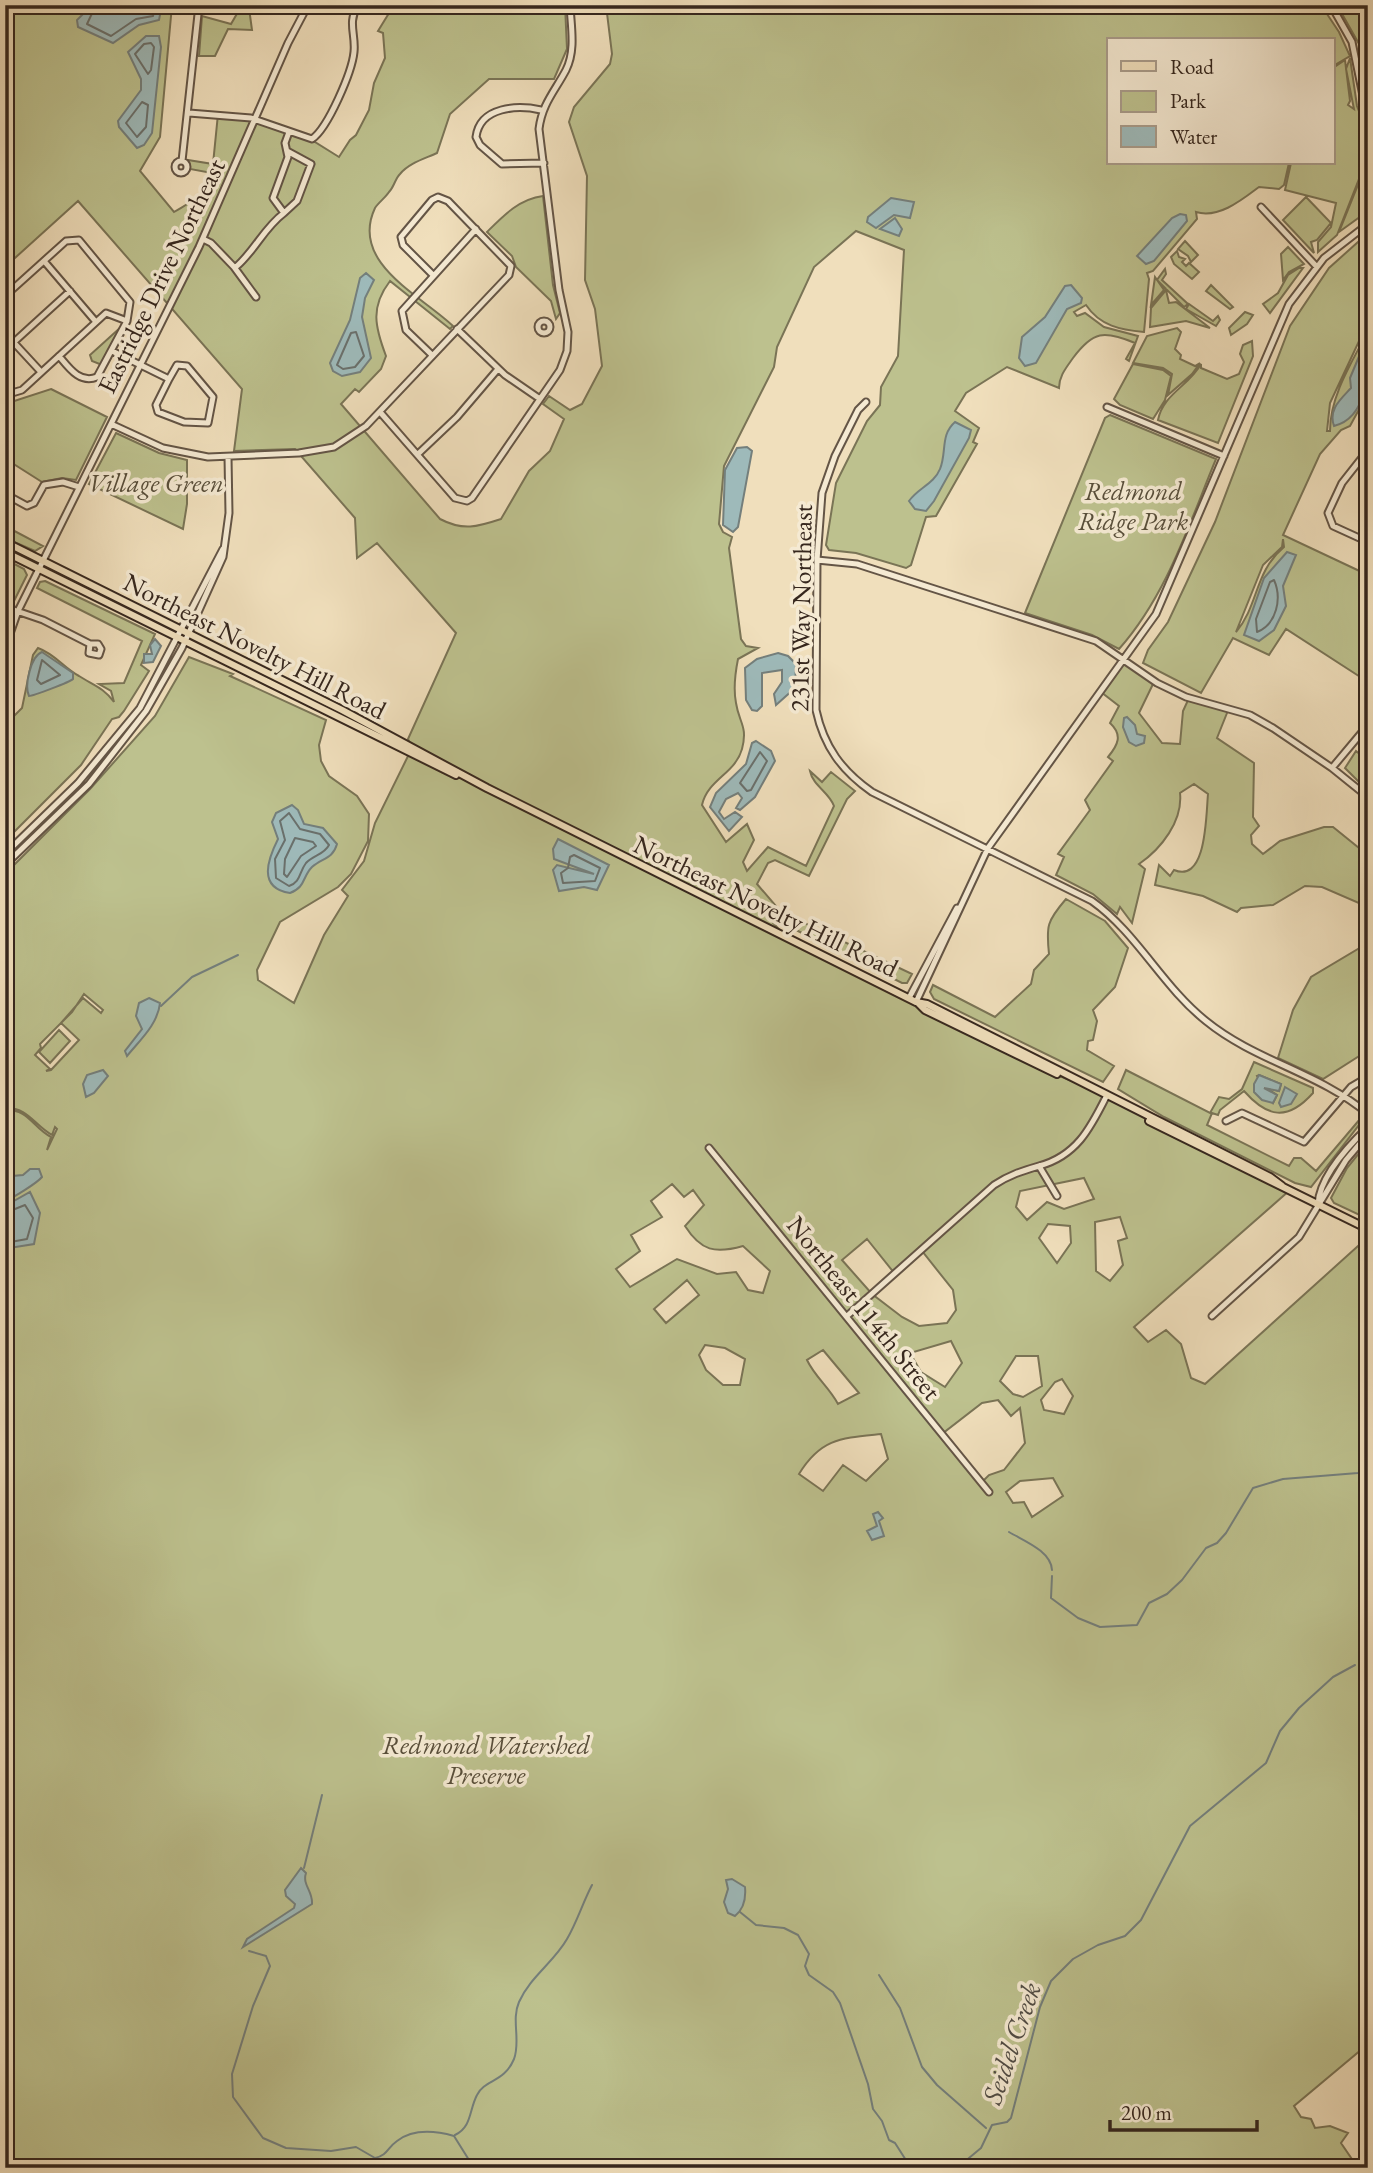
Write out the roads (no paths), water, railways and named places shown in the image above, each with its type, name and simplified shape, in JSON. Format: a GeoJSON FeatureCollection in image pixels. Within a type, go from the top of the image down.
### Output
{"type":"FeatureCollection","features":[{"type":"Feature","properties":{"kind":"main road","name":"Northeast Novelty Hill Road"},"geometry":{"type":"LineString","coordinates":[[5,542],[342,710],[486,788]]}},
{"type":"Feature","properties":{"kind":"main road","name":"Northeast Novelty Hill Road"},"geometry":{"type":"LineString","coordinates":[[5,552],[378,738],[486,788],[916,1002],[972,1027],[1368,1229]]}},
{"type":"Feature","properties":{"kind":"street"},"geometry":{"type":"LineString","coordinates":[[5,13],[32,5]]}},
{"type":"Feature","properties":{"kind":"street"},"geometry":{"type":"LineString","coordinates":[[182,161],[199,5]]}},
{"type":"Feature","properties":{"kind":"street","name":"Eastridge Drive Northeast"},"geometry":{"type":"LineString","coordinates":[[5,648],[18,611],[38,569],[203,239],[257,120],[288,43],[308,5]]}},
{"type":"Feature","properties":{"kind":"street"},"geometry":{"type":"LineString","coordinates":[[189,113],[235,115],[312,139],[330,114],[353,57],[351,21],[358,5]]}},
{"type":"Feature","properties":{"kind":"street"},"geometry":{"type":"LineString","coordinates":[[380,412],[455,498],[465,501],[472,498],[563,365],[569,341],[559,290],[539,135],[541,110],[569,62],[573,43],[570,5]]}},
{"type":"Feature","properties":{"kind":"street"},"geometry":{"type":"LineString","coordinates":[[1331,5],[1352,42],[1368,120]]}},
{"type":"Feature","properties":{"kind":"street"},"geometry":{"type":"LineString","coordinates":[[541,110],[518,106],[502,109],[478,128],[476,136],[480,145],[502,164],[544,163]]}},
{"type":"Feature","properties":{"kind":"street"},"geometry":{"type":"LineString","coordinates":[[284,213],[274,198],[287,151],[285,143],[289,132]]}},
{"type":"Feature","properties":{"kind":"street"},"geometry":{"type":"LineString","coordinates":[[234,267],[254,249],[262,232],[297,201],[311,164],[287,151]]}},
{"type":"Feature","properties":{"kind":"street"},"geometry":{"type":"LineString","coordinates":[[111,424],[153,444],[180,452],[228,457],[299,453],[334,447],[352,437],[380,412],[509,275],[509,260],[447,199],[432,200],[402,232],[401,239],[402,245],[432,274]]}},
{"type":"Feature","properties":{"kind":"street"},"geometry":{"type":"LineString","coordinates":[[1261,207],[1317,267]]}},
{"type":"Feature","properties":{"kind":"street"},"geometry":{"type":"LineString","coordinates":[[909,998],[988,848],[1161,604],[1289,304],[1317,267],[1341,243],[1368,224]]}},
{"type":"Feature","properties":{"kind":"street"},"geometry":{"type":"LineString","coordinates":[[432,355],[402,322],[403,307],[476,229]]}},
{"type":"Feature","properties":{"kind":"street"},"geometry":{"type":"LineString","coordinates":[[203,239],[211,243],[234,267],[256,297]]}},
{"type":"Feature","properties":{"kind":"street"},"geometry":{"type":"LineString","coordinates":[[5,296],[66,241],[79,240],[125,293],[130,309],[127,321],[100,374],[87,379],[73,372],[59,356]]}},
{"type":"Feature","properties":{"kind":"street"},"geometry":{"type":"LineString","coordinates":[[44,261],[96,322]]}},
{"type":"Feature","properties":{"kind":"street"},"geometry":{"type":"LineString","coordinates":[[14,342],[70,291]]}},
{"type":"Feature","properties":{"kind":"street"},"geometry":{"type":"LineString","coordinates":[[5,391],[18,392],[96,322],[110,313],[127,321]]}},
{"type":"Feature","properties":{"kind":"street"},"geometry":{"type":"LineString","coordinates":[[550,326],[567,323]]}},
{"type":"Feature","properties":{"kind":"street"},"geometry":{"type":"LineString","coordinates":[[457,329],[498,369],[540,399]]}},
{"type":"Feature","properties":{"kind":"street"},"geometry":{"type":"LineString","coordinates":[[5,333],[41,372]]}},
{"type":"Feature","properties":{"kind":"street"},"geometry":{"type":"LineString","coordinates":[[112,351],[169,379]]}},
{"type":"Feature","properties":{"kind":"street"},"geometry":{"type":"LineString","coordinates":[[177,365],[187,366],[213,397],[208,423],[184,422],[158,412],[156,405],[169,379],[177,365]]}},
{"type":"Feature","properties":{"kind":"street"},"geometry":{"type":"LineString","coordinates":[[418,454],[457,418],[498,369]]}},
{"type":"Feature","properties":{"kind":"street","name":"231st Way Northeast"},"geometry":{"type":"LineString","coordinates":[[866,402],[858,410],[827,472],[819,513],[815,693],[818,719],[825,740],[843,769],[872,792],[988,848],[1102,908],[1181,999],[1226,1036],[1256,1054],[1345,1096],[1368,1114]]}},
{"type":"Feature","properties":{"kind":"street"},"geometry":{"type":"LineString","coordinates":[[1107,407],[1224,456]]}},
{"type":"Feature","properties":{"kind":"street"},"geometry":{"type":"LineString","coordinates":[[1368,450],[1342,483],[1328,517],[1334,526],[1368,542]]}},
{"type":"Feature","properties":{"kind":"street"},"geometry":{"type":"LineString","coordinates":[[5,864],[89,784],[156,696],[185,641],[185,632],[217,572],[224,549],[229,513],[228,457]]}},
{"type":"Feature","properties":{"kind":"street"},"geometry":{"type":"LineString","coordinates":[[5,465],[10,468],[5,483]]}},
{"type":"Feature","properties":{"kind":"street"},"geometry":{"type":"LineString","coordinates":[[5,494],[27,506],[34,503],[44,485],[63,482],[79,487]]}},
{"type":"Feature","properties":{"kind":"street"},"geometry":{"type":"LineString","coordinates":[[817,560],[858,564],[1085,637],[1124,659],[1154,682],[1186,697],[1250,715],[1285,735],[1368,797]]}},
{"type":"Feature","properties":{"kind":"street"},"geometry":{"type":"LineString","coordinates":[[5,607],[90,644]]}},
{"type":"Feature","properties":{"kind":"street"},"geometry":{"type":"LineString","coordinates":[[5,854],[78,783],[129,722],[153,686],[177,637],[185,632]]}},
{"type":"Feature","properties":{"kind":"street"},"geometry":{"type":"LineString","coordinates":[[1332,768],[1368,725]]}},
{"type":"Feature","properties":{"kind":"street"},"geometry":{"type":"LineString","coordinates":[[916,1002],[952,931],[959,905]]}},
{"type":"Feature","properties":{"kind":"street"},"geometry":{"type":"LineString","coordinates":[[1226,1121],[1242,1112],[1304,1142],[1351,1087],[1368,1077]]}},
{"type":"Feature","properties":{"kind":"street"},"geometry":{"type":"LineString","coordinates":[[847,1316],[994,1185],[1015,1172],[1065,1155],[1081,1141],[1106,1097]]}},
{"type":"Feature","properties":{"kind":"street"},"geometry":{"type":"LineString","coordinates":[[1318,1204],[1326,1178],[1368,1127]]}},
{"type":"Feature","properties":{"kind":"street"},"geometry":{"type":"LineString","coordinates":[[1212,1316],[1299,1237],[1346,1160],[1368,1134]]}},
{"type":"Feature","properties":{"kind":"street","name":"Northeast 114th Street"},"geometry":{"type":"LineString","coordinates":[[709,1148],[989,1492]]}},
{"type":"Feature","properties":{"kind":"street"},"geometry":{"type":"LineString","coordinates":[[1039,1166],[1057,1196]]}},
{"type":"Feature","properties":{"kind":"water"},"geometry":{"type":"Polygon","coordinates":[[[92,5],[162,5],[159,20],[139,25],[113,43],[78,27],[77,20],[92,5]]]}},
{"type":"Feature","properties":{"kind":"water"},"geometry":{"type":"Polygon","coordinates":[[[146,36],[159,36],[161,47],[152,133],[144,145],[137,148],[119,127],[118,121],[141,90],[141,79],[128,52],[146,36]]]}},
{"type":"Feature","properties":{"kind":"water"},"geometry":{"type":"Polygon","coordinates":[[[891,198],[914,202],[910,218],[894,215],[876,228],[867,222],[868,217],[891,198]]]}},
{"type":"Feature","properties":{"kind":"water"},"geometry":{"type":"Polygon","coordinates":[[[1180,214],[1186,215],[1187,221],[1154,261],[1146,264],[1137,256],[1172,218],[1180,214]]]}},
{"type":"Feature","properties":{"kind":"water"},"geometry":{"type":"Polygon","coordinates":[[[895,218],[902,229],[899,236],[880,229],[895,218]]]}},
{"type":"Feature","properties":{"kind":"water"},"geometry":{"type":"Polygon","coordinates":[[[366,273],[374,280],[365,298],[362,317],[371,358],[360,372],[342,376],[333,371],[330,363],[350,320],[360,278],[366,273]]]}},
{"type":"Feature","properties":{"kind":"water"},"geometry":{"type":"Polygon","coordinates":[[[1071,285],[1082,298],[1081,303],[1067,309],[1036,363],[1025,366],[1019,358],[1022,337],[1045,317],[1065,286],[1071,285]]]}},
{"type":"Feature","properties":{"kind":"water"},"geometry":{"type":"Polygon","coordinates":[[[1368,335],[1367,374],[1361,401],[1346,421],[1334,426],[1334,409],[1351,388],[1350,378],[1368,335]]]}},
{"type":"Feature","properties":{"kind":"water"},"geometry":{"type":"Polygon","coordinates":[[[955,422],[971,430],[969,438],[934,501],[926,511],[915,509],[909,501],[940,469],[947,432],[955,422]]]}},
{"type":"Feature","properties":{"kind":"water"},"geometry":{"type":"Polygon","coordinates":[[[747,447],[752,451],[738,527],[733,532],[723,525],[725,470],[737,448],[747,447]]]}},
{"type":"Feature","properties":{"kind":"water"},"geometry":{"type":"Polygon","coordinates":[[[1287,552],[1296,555],[1283,586],[1286,606],[1274,630],[1259,641],[1244,635],[1264,578],[1287,552]]]}},
{"type":"Feature","properties":{"kind":"water"},"geometry":{"type":"Polygon","coordinates":[[[155,639],[161,646],[153,662],[144,663],[144,654],[152,654],[150,645],[155,639]]]}},
{"type":"Feature","properties":{"kind":"water"},"geometry":{"type":"Polygon","coordinates":[[[42,652],[73,673],[73,679],[29,696],[27,685],[30,671],[35,659],[42,652]]]}},
{"type":"Feature","properties":{"kind":"water"},"geometry":{"type":"Polygon","coordinates":[[[778,653],[788,656],[796,664],[795,688],[776,705],[774,694],[782,682],[782,670],[762,673],[762,706],[757,711],[752,710],[746,700],[745,668],[757,659],[778,653]]]}},
{"type":"Feature","properties":{"kind":"water"},"geometry":{"type":"Polygon","coordinates":[[[1127,717],[1135,725],[1137,734],[1145,736],[1144,743],[1136,746],[1129,742],[1123,727],[1124,718],[1127,717]]]}},
{"type":"Feature","properties":{"kind":"water"},"geometry":{"type":"Polygon","coordinates":[[[756,741],[771,751],[775,761],[755,797],[740,810],[736,808],[742,798],[738,793],[726,799],[719,812],[724,819],[735,812],[742,817],[729,831],[710,807],[716,793],[746,764],[752,743],[756,741]]]}},
{"type":"Feature","properties":{"kind":"water"},"geometry":{"type":"Polygon","coordinates":[[[292,805],[298,810],[304,824],[323,828],[337,844],[333,853],[312,867],[301,885],[290,893],[273,885],[268,872],[278,839],[272,822],[276,813],[292,805]]]}},
{"type":"Feature","properties":{"kind":"water"},"geometry":{"type":"Polygon","coordinates":[[[558,839],[609,865],[597,890],[584,887],[559,891],[553,870],[557,865],[594,874],[554,859],[553,849],[558,839]]]}},
{"type":"Feature","properties":{"kind":"water"},"geometry":{"type":"Polygon","coordinates":[[[149,998],[160,1003],[159,1011],[148,1031],[127,1056],[125,1051],[142,1029],[136,1016],[139,1003],[149,998]]]}},
{"type":"Feature","properties":{"kind":"water"},"geometry":{"type":"Polygon","coordinates":[[[103,1070],[108,1076],[94,1093],[86,1097],[83,1084],[87,1075],[103,1070]]]}},
{"type":"Feature","properties":{"kind":"water"},"geometry":{"type":"Polygon","coordinates":[[[1259,1075],[1281,1084],[1279,1091],[1264,1088],[1277,1095],[1273,1103],[1262,1100],[1254,1092],[1254,1084],[1259,1075]]]}},
{"type":"Feature","properties":{"kind":"water"},"geometry":{"type":"Polygon","coordinates":[[[1285,1087],[1297,1094],[1291,1104],[1281,1107],[1279,1103],[1285,1087]]]}},
{"type":"Feature","properties":{"kind":"water"},"geometry":{"type":"Polygon","coordinates":[[[30,1169],[39,1169],[42,1177],[5,1201],[5,1187],[12,1176],[23,1175],[30,1169]]]}},
{"type":"Feature","properties":{"kind":"water"},"geometry":{"type":"Polygon","coordinates":[[[30,1192],[40,1213],[34,1244],[9,1248],[9,1263],[5,1271],[5,1206],[30,1192]]]}},
{"type":"Feature","properties":{"kind":"water"},"geometry":{"type":"Polygon","coordinates":[[[878,1512],[883,1518],[879,1521],[884,1536],[872,1540],[867,1531],[877,1526],[873,1514],[878,1512]]]}},
{"type":"Feature","properties":{"kind":"water"},"geometry":{"type":"Polygon","coordinates":[[[301,1868],[306,1873],[305,1881],[312,1904],[243,1947],[247,1939],[294,1908],[295,1904],[286,1896],[285,1890],[301,1868]]]}},
{"type":"Feature","properties":{"kind":"water"},"geometry":{"type":"Polygon","coordinates":[[[732,1879],[745,1887],[744,1903],[735,1916],[728,1913],[724,1902],[728,1889],[726,1880],[732,1879]]]}},
{"type":"Feature","properties":{"kind":"waterway"},"geometry":{"type":"LineString","coordinates":[[161,1006],[192,977],[238,955]]}},
{"type":"Feature","properties":{"kind":"waterway"},"geometry":{"type":"LineString","coordinates":[[1052,1576],[1051,1598],[1078,1618],[1100,1627],[1137,1625],[1149,1603],[1167,1594],[1182,1580],[1206,1548],[1217,1543],[1226,1533],[1253,1488],[1283,1479],[1358,1473],[1368,1466]]}},
{"type":"Feature","properties":{"kind":"waterway"},"geometry":{"type":"LineString","coordinates":[[1009,1532],[1042,1552],[1052,1570]]}},
{"type":"Feature","properties":{"kind":"waterway","name":"Seidel Creek"},"geometry":{"type":"LineString","coordinates":[[957,2168],[981,2148],[992,2125],[1007,2122],[1011,2118],[1040,2007],[1051,1981],[1073,1959],[1098,1945],[1125,1936],[1141,1920],[1190,1826],[1266,1763],[1280,1731],[1299,1708],[1333,1677],[1355,1665]]}},
{"type":"Feature","properties":{"kind":"waterway","name":"Seidel Creek"},"geometry":{"type":"LineString","coordinates":[[304,1868],[322,1795]]}},
{"type":"Feature","properties":{"kind":"waterway"},"geometry":{"type":"LineString","coordinates":[[455,2135],[467,2123],[480,2090],[510,2067],[517,2045],[516,2016],[519,2002],[529,1985],[567,1939],[592,1885]]}},
{"type":"Feature","properties":{"kind":"waterway"},"geometry":{"type":"LineString","coordinates":[[740,1912],[756,1925],[784,1928],[798,1935],[809,1954],[805,1966],[809,1975],[833,1992],[840,2003],[868,2084],[873,2109],[882,2121],[889,2140],[895,2143],[911,2168]]}},
{"type":"Feature","properties":{"kind":"waterway","name":"Seidel Creek"},"geometry":{"type":"LineString","coordinates":[[249,1951],[266,1956],[270,1966],[253,2006],[232,2074],[233,2097],[263,2138],[286,2148],[331,2151],[356,2147],[375,2158],[411,2134],[440,2133],[454,2136],[474,2168]]}},
{"type":"Feature","properties":{"kind":"waterway"},"geometry":{"type":"LineString","coordinates":[[879,1975],[900,2008],[922,2067],[937,2085],[986,2128]]}},
{"type":"Feature","properties":{"kind":"waterway"},"geometry":{"type":"LineString","coordinates":[[159,2159],[182,2168]]}},
{"type":"Feature","properties":{"kind":"park label","name":"Village Green"},"geometry":{"type":"Point","coordinates":[156,483]}},
{"type":"Feature","properties":{"kind":"park label","name":"Redmond Ridge Park"},"geometry":{"type":"Point","coordinates":[1133,506]}},
{"type":"Feature","properties":{"kind":"park label","name":"Redmond Watershed Preserve"},"geometry":{"type":"Point","coordinates":[486,1760]}}]}
